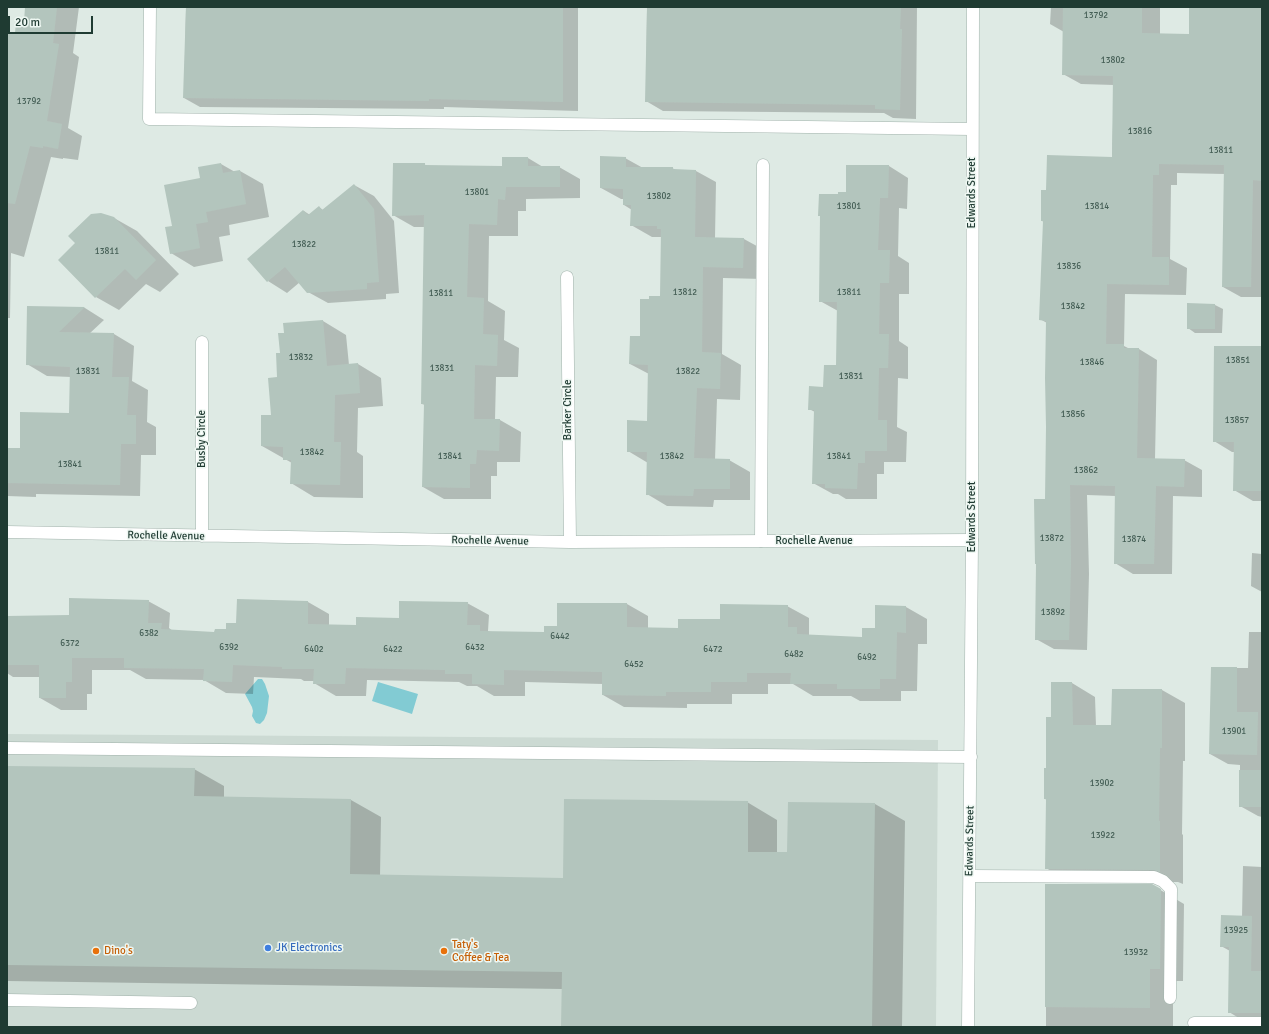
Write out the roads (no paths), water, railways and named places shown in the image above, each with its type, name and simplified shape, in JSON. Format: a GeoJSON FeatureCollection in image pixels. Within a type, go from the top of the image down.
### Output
{"type":"FeatureCollection","features":[{"type":"Feature","properties":{"kind":"street"},"geometry":{"type":"LineString","coordinates":[[150,7],[149,119],[972,128]]}},
{"type":"Feature","properties":{"kind":"street","name":"Edwards Street"},"geometry":{"type":"LineString","coordinates":[[968,1027],[972,540],[972,7]]}},
{"type":"Feature","properties":{"kind":"street"},"geometry":{"type":"LineString","coordinates":[[761,541],[763,165]]}},
{"type":"Feature","properties":{"kind":"street","name":"Barker Circle"},"geometry":{"type":"LineString","coordinates":[[567,277],[570,542]]}},
{"type":"Feature","properties":{"kind":"street","name":"Busby Circle"},"geometry":{"type":"LineString","coordinates":[[202,342],[202,536]]}},
{"type":"Feature","properties":{"kind":"street","name":"Rochelle Avenue"},"geometry":{"type":"LineString","coordinates":[[7,532],[570,542],[972,540]]}},
{"type":"Feature","properties":{"kind":"street"},"geometry":{"type":"LineString","coordinates":[[7,748],[971,757]]}},
{"type":"Feature","properties":{"kind":"street"},"geometry":{"type":"LineString","coordinates":[[970,876],[1154,877],[1163,881],[1171,889],[1170,998]]}},
{"type":"Feature","properties":{"kind":"street"},"geometry":{"type":"LineString","coordinates":[[7,1000],[191,1002]]}},
{"type":"Feature","properties":{"kind":"street"},"geometry":{"type":"LineString","coordinates":[[1194,1023],[1262,1022]]}},
{"type":"Feature","properties":{"kind":"water"},"geometry":{"type":"Polygon","coordinates":[[[258,679],[262,679],[269,696],[267,713],[264,720],[260,724],[256,723],[252,716],[252,707],[245,694],[258,679]]]}},
{"type":"Feature","properties":{"kind":"water"},"geometry":{"type":"Polygon","coordinates":[[[378,682],[418,694],[412,714],[372,701],[378,682]]]}},
{"type":"Feature","properties":{"kind":"place","name":"JK Electronics"},"geometry":{"type":"Point","coordinates":[268,948]}},
{"type":"Feature","properties":{"kind":"place","name":"Dino's"},"geometry":{"type":"Point","coordinates":[96,951]}},
{"type":"Feature","properties":{"kind":"place","name":"Taty's Coffee & Tea"},"geometry":{"type":"Point","coordinates":[444,951]}}]}
